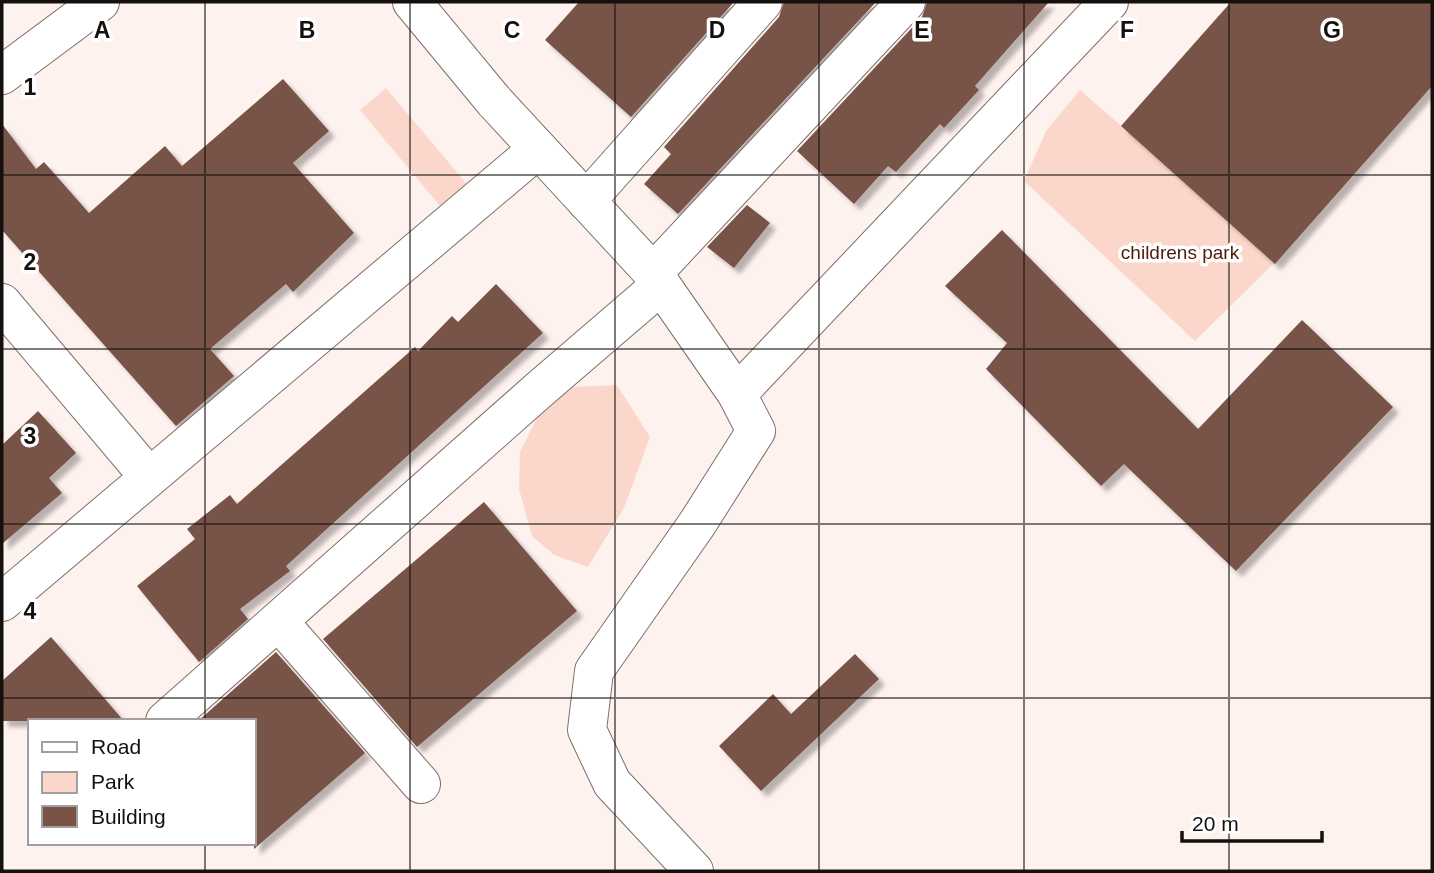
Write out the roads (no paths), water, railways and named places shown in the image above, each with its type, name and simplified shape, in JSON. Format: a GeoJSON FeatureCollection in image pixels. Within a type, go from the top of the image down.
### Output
{"type":"FeatureCollection","features":[{"type":"Feature","properties":{"kind":"street"},"geometry":{"type":"LineString","coordinates":[[2,75],[100,2]]}},
{"type":"Feature","properties":{"kind":"street"},"geometry":{"type":"LineString","coordinates":[[412,2],[494,101],[657,279],[737,394],[756,431],[697,524],[594,671],[587,730],[612,783],[694,871]]}},
{"type":"Feature","properties":{"kind":"street"},"geometry":{"type":"LineString","coordinates":[[586,201],[763,2]]}},
{"type":"Feature","properties":{"kind":"street"},"geometry":{"type":"LineString","coordinates":[[167,719],[540,389],[657,279],[906,2]]}},
{"type":"Feature","properties":{"kind":"street"},"geometry":{"type":"LineString","coordinates":[[737,394],[1109,2]]}},
{"type":"Feature","properties":{"kind":"street"},"geometry":{"type":"LineString","coordinates":[[2,602],[538,149]]}},
{"type":"Feature","properties":{"kind":"street"},"geometry":{"type":"LineString","coordinates":[[2,303],[149,477]]}},
{"type":"Feature","properties":{"kind":"street"},"geometry":{"type":"LineString","coordinates":[[279,622],[421,784]]}},
{"type":"Feature","properties":{"kind":"park label","name":"childrens park"},"geometry":{"type":"Point","coordinates":[1180,252]}}]}
